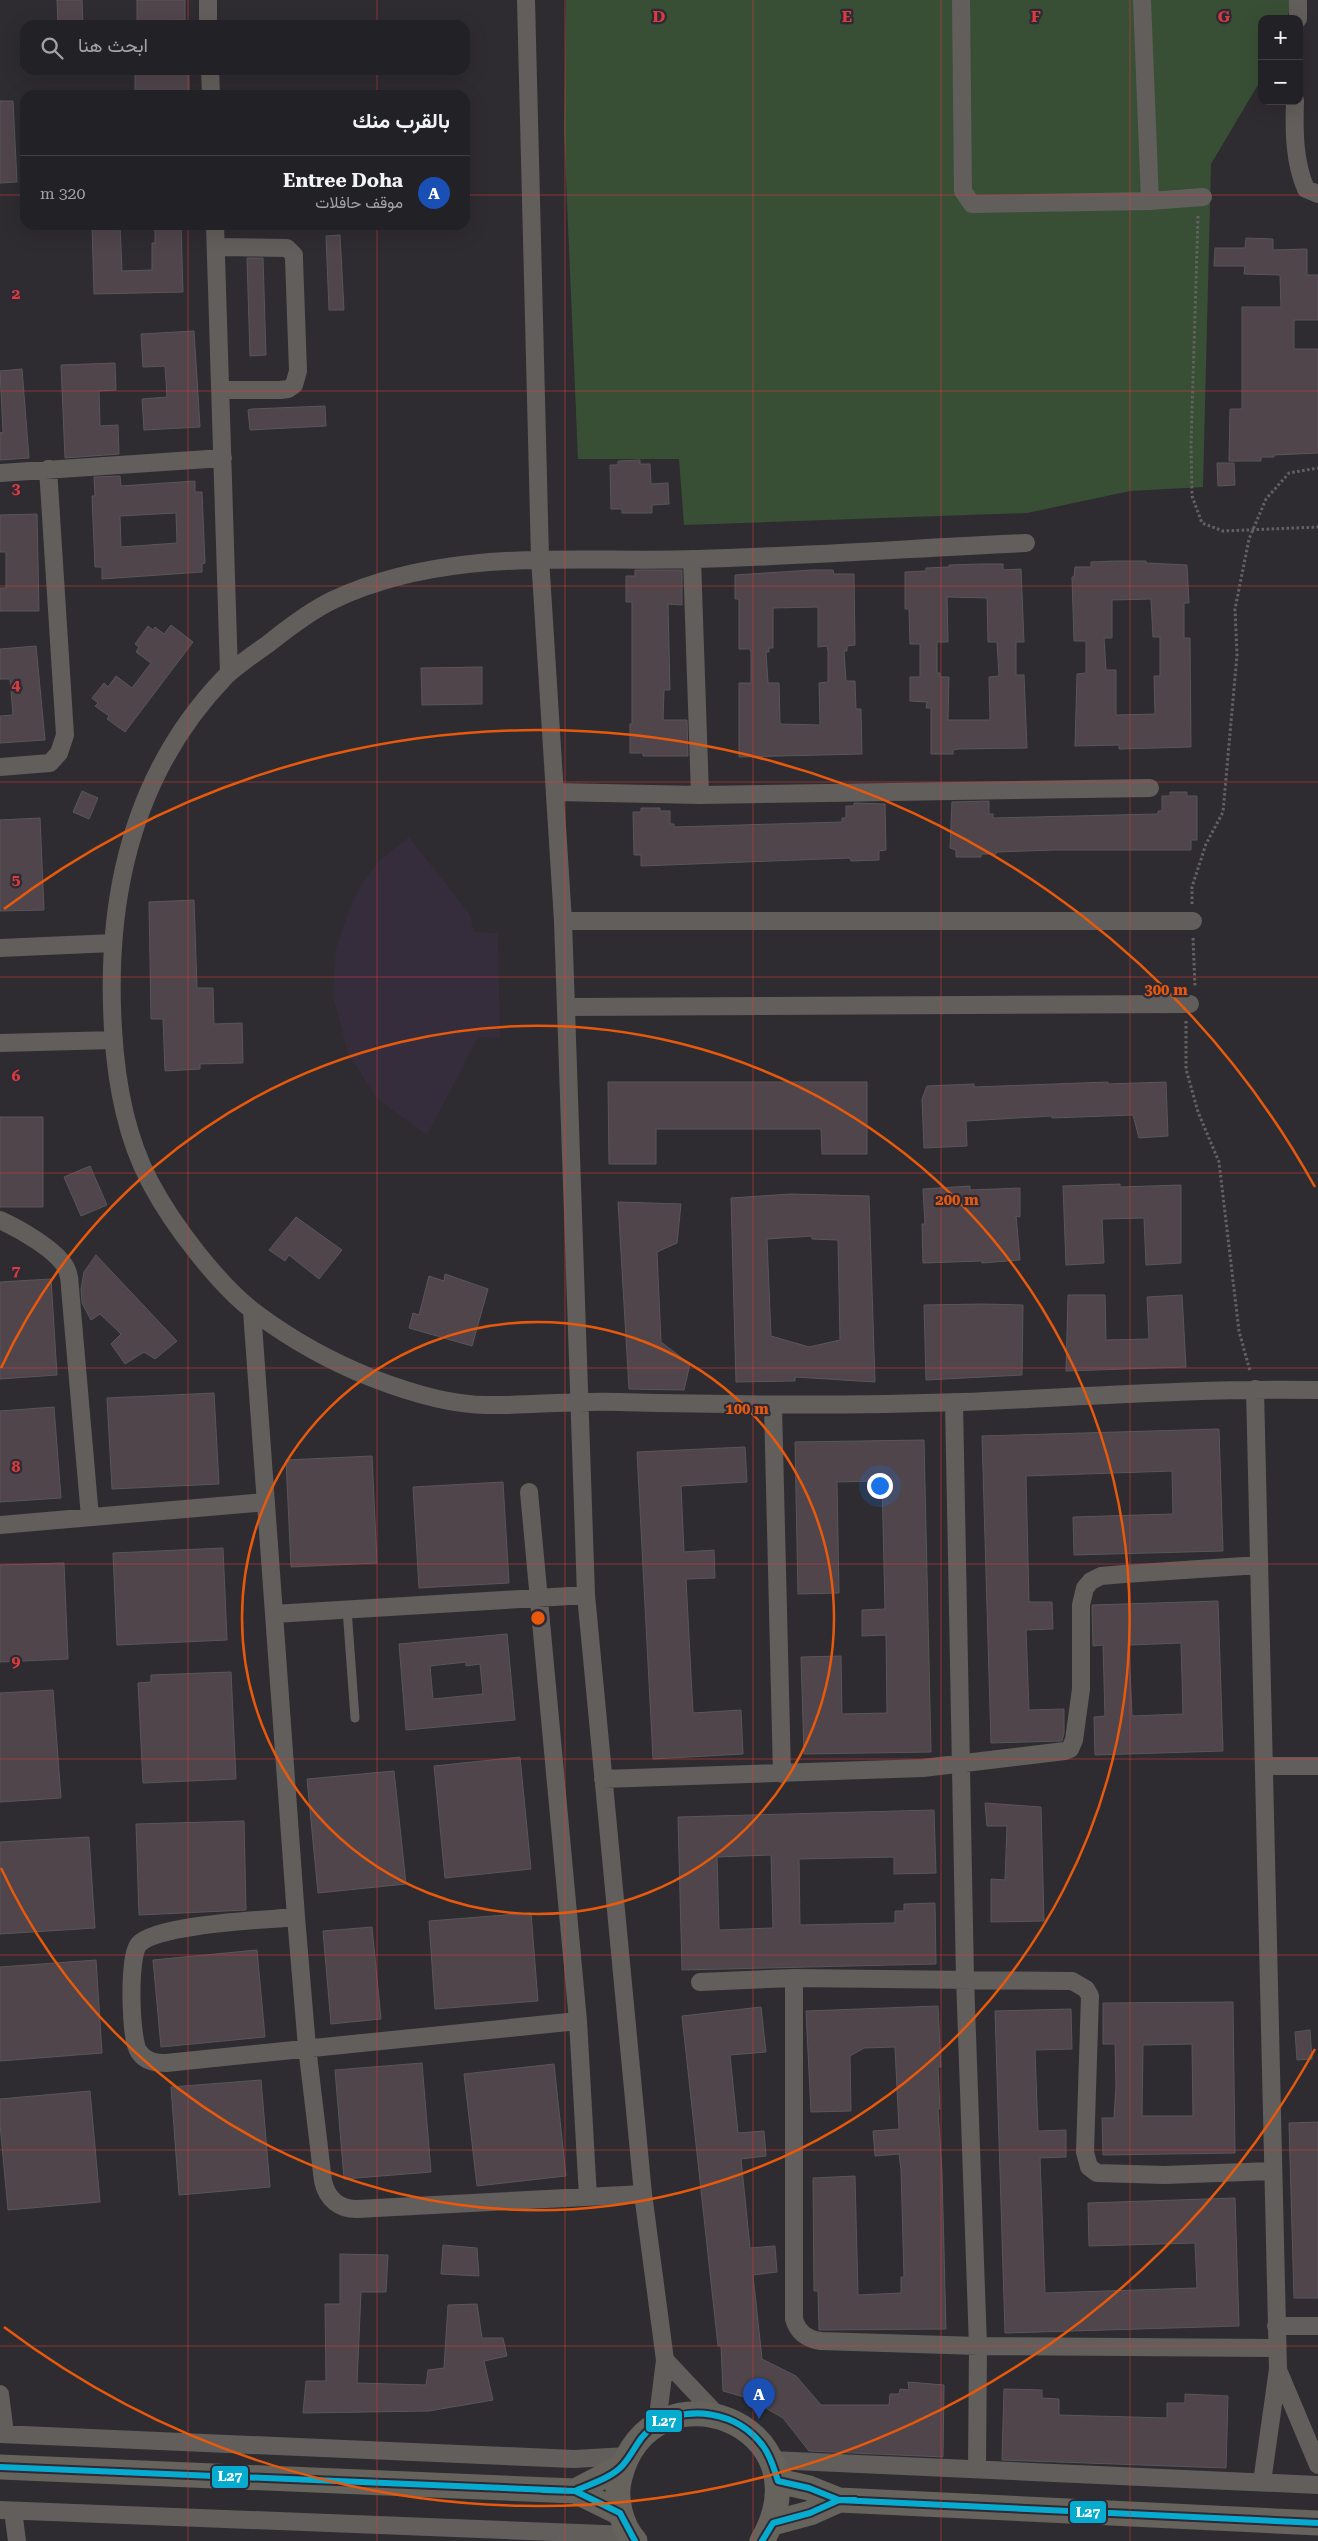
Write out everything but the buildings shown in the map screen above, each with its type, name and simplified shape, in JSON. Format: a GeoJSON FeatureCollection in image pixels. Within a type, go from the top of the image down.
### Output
{"type":"FeatureCollection","features":[{"type":"Feature","properties":{"kind":"main road"},"geometry":{"type":"LineString","coordinates":[[633,2538],[620,2512],[619,2481],[625,2461],[641,2436],[657,2424],[676,2416],[697,2413],[718,2415],[740,2425],[758,2440],[775,2471],[778,2502],[767,2532]]}},
{"type":"Feature","properties":{"kind":"main road"},"geometry":{"type":"LineString","coordinates":[[575,2491],[625,2461]]}},
{"type":"Feature","properties":{"kind":"main road"},"geometry":{"type":"LineString","coordinates":[[0,2467],[575,2491],[620,2512]]}},
{"type":"Feature","properties":{"kind":"main road"},"geometry":{"type":"LineString","coordinates":[[775,2471],[839,2500],[1318,2523]]}},
{"type":"Feature","properties":{"kind":"main road"},"geometry":{"type":"LineString","coordinates":[[767,2532],[839,2500]]}},
{"type":"Feature","properties":{"kind":"street"},"geometry":{"type":"LineString","coordinates":[[208,0],[208,20]]}},
{"type":"Feature","properties":{"kind":"street"},"geometry":{"type":"LineString","coordinates":[[526,0],[540,558],[563,921],[586,1595],[642,2194],[665,2360],[657,2424]]}},
{"type":"Feature","properties":{"kind":"street"},"geometry":{"type":"LineString","coordinates":[[961,0],[963,191],[972,204],[1150,201],[1200,204]]}},
{"type":"Feature","properties":{"kind":"street"},"geometry":{"type":"LineString","coordinates":[[1142,0],[1150,201]]}},
{"type":"Feature","properties":{"kind":"street"},"geometry":{"type":"LineString","coordinates":[[1298,0],[1298,15]]}},
{"type":"Feature","properties":{"kind":"street"},"geometry":{"type":"LineString","coordinates":[[210,75],[211,90]]}},
{"type":"Feature","properties":{"kind":"street"},"geometry":{"type":"LineString","coordinates":[[1295,105],[1297,156],[1301,178],[1306,189],[1318,194]]}},
{"type":"Feature","properties":{"kind":"street"},"geometry":{"type":"LineString","coordinates":[[215,230],[229,673]]}},
{"type":"Feature","properties":{"kind":"street"},"geometry":{"type":"LineString","coordinates":[[216,247],[287,248],[294,255],[298,371],[294,385],[288,390],[221,390]]}},
{"type":"Feature","properties":{"kind":"street"},"geometry":{"type":"LineString","coordinates":[[0,473],[223,458]]}},
{"type":"Feature","properties":{"kind":"street"},"geometry":{"type":"LineString","coordinates":[[0,767],[50,763],[59,753],[65,735],[48,469]]}},
{"type":"Feature","properties":{"kind":"street"},"geometry":{"type":"LineString","coordinates":[[1026,543],[692,559],[540,558],[405,573],[327,602],[292,624],[229,673],[186,724],[160,764],[142,803],[118,900],[113,943],[111,991],[114,1040],[125,1116],[148,1179],[166,1210],[191,1243],[252,1311],[316,1351],[372,1378],[436,1398],[484,1405],[580,1400],[772,1406],[954,1402],[1254,1389],[1318,1390]]}},
{"type":"Feature","properties":{"kind":"street"},"geometry":{"type":"LineString","coordinates":[[692,559],[700,795]]}},
{"type":"Feature","properties":{"kind":"street"},"geometry":{"type":"LineString","coordinates":[[556,792],[700,795],[1150,788]]}},
{"type":"Feature","properties":{"kind":"street"},"geometry":{"type":"LineString","coordinates":[[563,921],[1193,921]]}},
{"type":"Feature","properties":{"kind":"street"},"geometry":{"type":"LineString","coordinates":[[0,948],[113,943]]}},
{"type":"Feature","properties":{"kind":"street"},"geometry":{"type":"LineString","coordinates":[[566,1007],[1190,1004]]}},
{"type":"Feature","properties":{"kind":"street"},"geometry":{"type":"LineString","coordinates":[[0,1043],[114,1040]]}},
{"type":"Feature","properties":{"kind":"street"},"geometry":{"type":"LineString","coordinates":[[0,1220],[17,1228],[40,1244],[56,1256],[67,1269],[90,1517]]}},
{"type":"Feature","properties":{"kind":"street"},"geometry":{"type":"LineString","coordinates":[[252,1311],[307,2047],[323,2182],[330,2198],[341,2206],[357,2209],[642,2194]]}},
{"type":"Feature","properties":{"kind":"street"},"geometry":{"type":"LineString","coordinates":[[1254,1389],[1278,2370],[1262,2482]]}},
{"type":"Feature","properties":{"kind":"street"},"geometry":{"type":"LineString","coordinates":[[954,1402],[965,1978],[978,2346],[978,2468]]}},
{"type":"Feature","properties":{"kind":"street"},"geometry":{"type":"LineString","coordinates":[[772,1406],[782,1774]]}},
{"type":"Feature","properties":{"kind":"street"},"geometry":{"type":"LineString","coordinates":[[529,1492],[578,2021],[588,2197]]}},
{"type":"Feature","properties":{"kind":"street"},"geometry":{"type":"LineString","coordinates":[[0,1525],[266,1502]]}},
{"type":"Feature","properties":{"kind":"street"},"geometry":{"type":"LineString","coordinates":[[603,1780],[923,1768],[1059,1752],[1070,1749],[1074,1740],[1081,1689],[1081,1605],[1085,1588],[1091,1581],[1101,1576],[1259,1565]]}},
{"type":"Feature","properties":{"kind":"street"},"geometry":{"type":"LineString","coordinates":[[274,1614],[586,1595]]}},
{"type":"Feature","properties":{"kind":"street"},"geometry":{"type":"LineString","coordinates":[[1264,1766],[1318,1766]]}},
{"type":"Feature","properties":{"kind":"street"},"geometry":{"type":"LineString","coordinates":[[296,1917],[179,1929],[147,1938],[138,1944],[132,1959],[133,2025],[136,2046],[140,2054],[156,2063],[578,2021]]}},
{"type":"Feature","properties":{"kind":"street"},"geometry":{"type":"LineString","coordinates":[[700,1982],[794,1978],[1064,1979],[1072,1981],[1086,1989],[1090,1996],[1085,2152],[1088,2164],[1094,2172],[1165,2174],[1273,2171]]}},
{"type":"Feature","properties":{"kind":"street"},"geometry":{"type":"LineString","coordinates":[[794,1978],[792,2209],[794,2319],[796,2326],[807,2337],[821,2341],[978,2346],[1277,2348]]}},
{"type":"Feature","properties":{"kind":"street"},"geometry":{"type":"LineString","coordinates":[[1276,2326],[1318,2326]]}},
{"type":"Feature","properties":{"kind":"street"},"geometry":{"type":"LineString","coordinates":[[665,2360],[718,2415]]}},
{"type":"Feature","properties":{"kind":"street"},"geometry":{"type":"LineString","coordinates":[[1278,2370],[1318,2465]]}},
{"type":"Feature","properties":{"kind":"street"},"geometry":{"type":"LineString","coordinates":[[0,2394],[2,2434],[625,2461]]}},
{"type":"Feature","properties":{"kind":"street"},"geometry":{"type":"LineString","coordinates":[[775,2471],[978,2468],[1318,2485]]}},
{"type":"Feature","properties":{"kind":"street"},"geometry":{"type":"LineString","coordinates":[[17,2541],[6,2511],[633,2538]]}},
{"type":"Feature","properties":{"kind":"lane"},"geometry":{"type":"LineString","coordinates":[[347,1610],[355,1718]]}},
{"type":"Feature","properties":{"kind":"path"},"geometry":{"type":"LineString","coordinates":[[1200,204],[1191,445],[1192,496],[1202,523],[1223,531],[1318,527]]}},
{"type":"Feature","properties":{"kind":"path"},"geometry":{"type":"LineString","coordinates":[[1254,1389],[1239,1331],[1219,1162],[1198,1112],[1186,1069],[1186,1018],[1195,988],[1192,887],[1206,844],[1222,812],[1236,655],[1235,609],[1252,530],[1266,499],[1289,474],[1318,468]]}},
{"type":"Feature","properties":{"kind":"shaded area"},"geometry":{"type":"Polygon","coordinates":[[[409,837],[470,915],[474,932],[498,933],[500,1038],[478,1037],[427,1135],[377,1099],[348,1053],[333,996],[336,948],[350,908],[363,882],[381,859],[409,837]]]}},
{"type":"Feature","properties":{"kind":"green space"},"geometry":{"type":"Polygon","coordinates":[[[566,0],[1292,0],[1288,15],[1258,15],[1258,85],[1211,164],[1203,487],[1130,491],[1027,513],[684,525],[679,459],[578,459],[564,131],[566,0]]]}},
{"type":"Feature","properties":{"kind":"transit line","name":"L27"},"geometry":{"type":"LineString","coordinates":[[0,2467],[575,2491],[606,2477],[622,2466],[640,2440],[653,2427],[681,2415],[697,2414],[712,2415],[726,2419],[740,2425],[753,2434],[768,2454],[778,2481],[809,2488],[839,2500],[1318,2523]]}},
{"type":"Feature","properties":{"kind":"transit line","name":"L27"},"geometry":{"type":"LineString","coordinates":[[542,2490],[575,2491],[620,2513],[635,2541]]}},
{"type":"Feature","properties":{"kind":"transit line","name":"L27"},"geometry":{"type":"LineString","coordinates":[[762,2541],[773,2523],[810,2513],[839,2500],[855,2500]]}},
{"type":"Feature","properties":{"kind":"place","name":"Entree Doha"},"geometry":{"type":"Point","coordinates":[759,2419]}}]}
